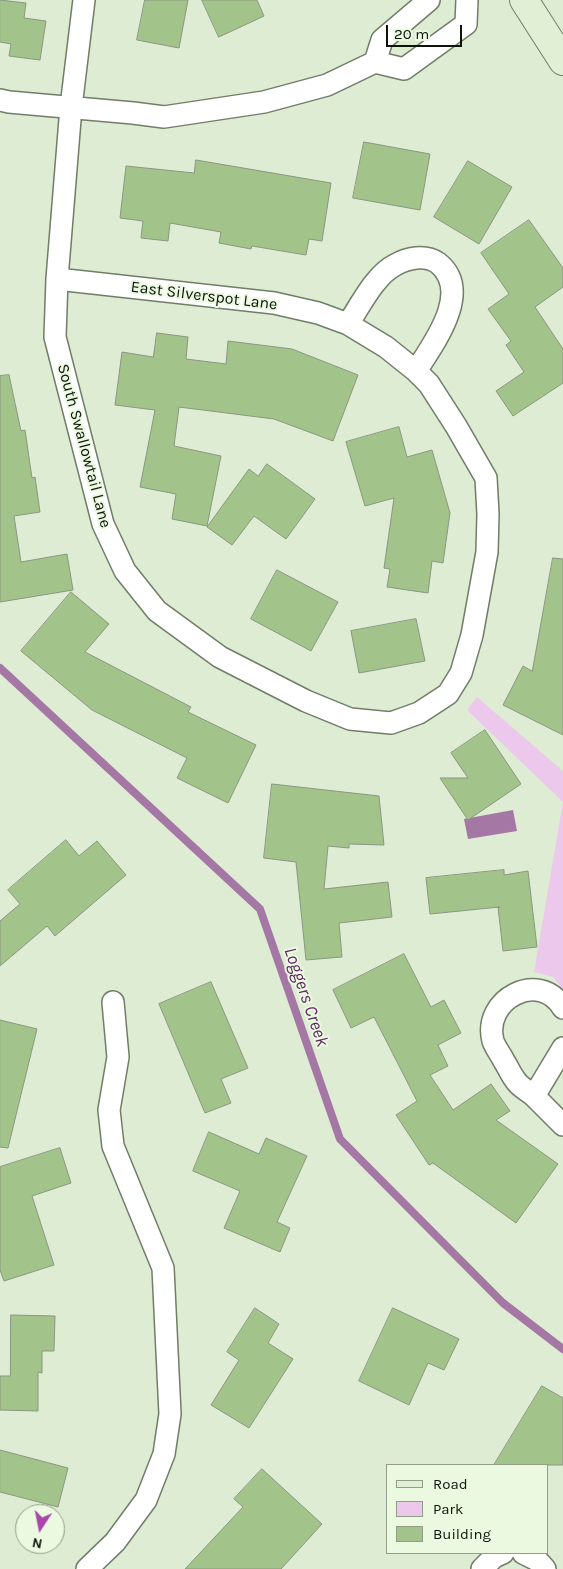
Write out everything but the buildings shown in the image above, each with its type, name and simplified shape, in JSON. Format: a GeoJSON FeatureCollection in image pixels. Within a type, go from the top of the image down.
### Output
{"type":"FeatureCollection","features":[{"type":"Feature","properties":{"kind":"main road"},"geometry":{"type":"LineString","coordinates":[[524,0],[563,61]]}},
{"type":"Feature","properties":{"kind":"street","name":"South Swallowtail Lane"},"geometry":{"type":"LineString","coordinates":[[84,0],[71,107],[57,279],[55,337],[103,524],[125,571],[156,611],[220,657],[350,720],[392,723],[419,713],[448,694]]}},
{"type":"Feature","properties":{"kind":"street"},"geometry":{"type":"LineString","coordinates":[[375,62],[382,40],[429,0]]}},
{"type":"Feature","properties":{"kind":"street"},"geometry":{"type":"LineString","coordinates":[[0,100],[164,117],[264,102],[326,85],[375,62],[404,69],[466,24],[467,0]]}},
{"type":"Feature","properties":{"kind":"street"},"geometry":{"type":"LineString","coordinates":[[348,324],[376,282],[394,266],[416,257],[436,262],[447,272],[453,291],[449,314],[429,352],[416,371]]}},
{"type":"Feature","properties":{"kind":"street","name":"East Silverspot Lane"},"geometry":{"type":"LineString","coordinates":[[57,279],[274,303],[318,313],[348,324],[386,347],[416,371],[428,384],[456,426],[486,478],[488,552],[472,635],[461,673],[448,694]]}},
{"type":"Feature","properties":{"kind":"street"},"geometry":{"type":"LineString","coordinates":[[563,1008],[558,1000],[545,991],[526,989],[510,996],[498,1007],[493,1018],[492,1028],[493,1042],[516,1082],[534,1096],[563,1125]]}},
{"type":"Feature","properties":{"kind":"street"},"geometry":{"type":"LineString","coordinates":[[87,1569],[115,1542],[146,1500],[164,1454],[170,1414],[163,1268],[113,1146],[109,1110],[118,1057],[112,1002]]}},
{"type":"Feature","properties":{"kind":"street"},"geometry":{"type":"LineString","coordinates":[[534,1096],[563,1048]]}},
{"type":"Feature","properties":{"kind":"street"},"geometry":{"type":"LineString","coordinates":[[482,1569],[494,1557],[501,1554]]}},
{"type":"Feature","properties":{"kind":"street"},"geometry":{"type":"LineString","coordinates":[[525,1554],[537,1560],[545,1569]]}},
{"type":"Feature","properties":{"kind":"green space"},"geometry":{"type":"Polygon","coordinates":[[[477,697],[563,771],[563,802],[467,710],[477,697]]]}},
{"type":"Feature","properties":{"kind":"green space"},"geometry":{"type":"Polygon","coordinates":[[[563,802],[563,989],[553,977],[534,972],[563,802]]]}},
{"type":"Feature","properties":{"kind":"shaded area"},"geometry":{"type":"Polygon","coordinates":[[[513,810],[517,831],[468,839],[464,819],[513,810]]]}},
{"type":"Feature","properties":{"kind":"waterway","name":"Loggers Creek"},"geometry":{"type":"LineString","coordinates":[[0,668],[260,909],[340,1139],[503,1303],[563,1349]]}}]}
